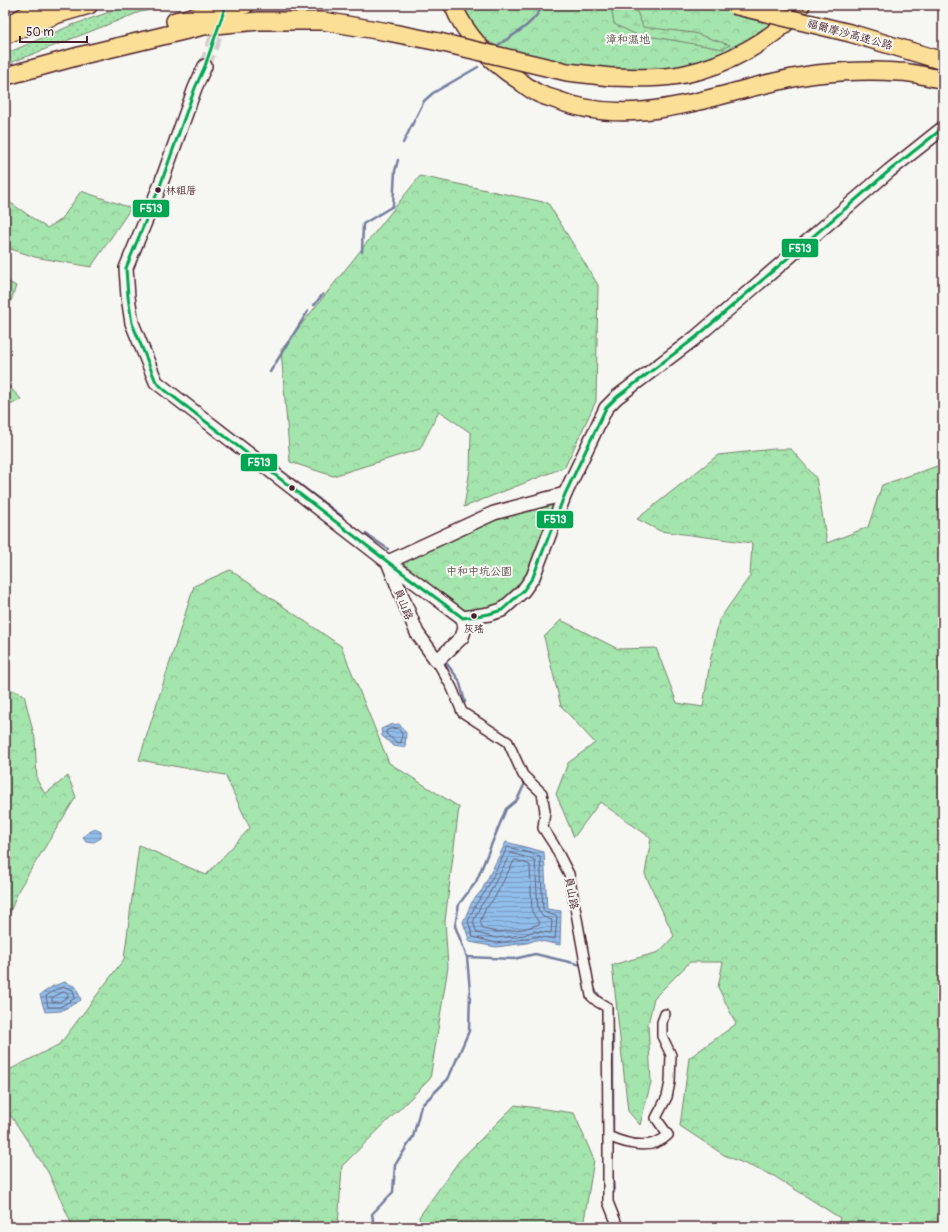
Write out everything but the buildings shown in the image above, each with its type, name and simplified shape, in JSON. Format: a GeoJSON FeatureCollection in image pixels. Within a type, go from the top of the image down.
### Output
{"type":"FeatureCollection","features":[{"type":"Feature","properties":{"kind":"highway"},"geometry":{"type":"LineString","coordinates":[[5,27],[44,5]]}},
{"type":"Feature","properties":{"kind":"highway"},"geometry":{"type":"LineString","coordinates":[[5,35],[58,14],[89,5]]}},
{"type":"Feature","properties":{"kind":"highway"},"geometry":{"type":"LineString","coordinates":[[6,76],[161,24],[245,5]]}},
{"type":"Feature","properties":{"kind":"highway"},"geometry":{"type":"LineString","coordinates":[[453,5],[459,20],[480,47],[506,72],[535,92],[568,105],[604,111],[653,111],[678,107],[775,82],[816,74],[852,71],[900,72],[943,80]]}},
{"type":"Feature","properties":{"kind":"highway","name":"福爾摩沙高速公路"},"geometry":{"type":"LineString","coordinates":[[733,5],[850,33],[943,61]]}},
{"type":"Feature","properties":{"kind":"highway"},"geometry":{"type":"LineString","coordinates":[[6,76],[83,55],[204,26],[259,21],[323,21],[438,42],[567,72],[612,77],[646,78],[684,74],[704,69],[752,48],[771,35],[798,10],[801,5]]}},
{"type":"Feature","properties":{"kind":"street","name":"員山路"},"geometry":{"type":"LineString","coordinates":[[205,66],[195,88],[160,186],[126,268],[132,323],[156,382],[388,562],[417,633],[440,658],[462,712],[508,742],[523,775],[542,793],[545,811],[543,828],[569,874],[591,996],[607,1007],[608,1202],[618,1227]]}},
{"type":"Feature","properties":{"kind":"street"},"geometry":{"type":"LineString","coordinates":[[388,562],[468,617],[502,610],[524,591],[533,577],[565,494],[606,408],[616,397],[695,338],[889,171],[943,128]]}},
{"type":"Feature","properties":{"kind":"street"},"geometry":{"type":"LineString","coordinates":[[388,562],[494,513],[565,494]]}},
{"type":"Feature","properties":{"kind":"street"},"geometry":{"type":"LineString","coordinates":[[440,658],[462,638],[468,617]]}},
{"type":"Feature","properties":{"kind":"street"},"geometry":{"type":"LineString","coordinates":[[608,1136],[622,1143],[650,1144],[660,1142],[668,1135],[656,1118],[667,1097],[670,1082],[671,1055],[662,1036],[662,1022],[665,1014]]}},
{"type":"Feature","properties":{"kind":"green space"},"geometry":{"type":"Polygon","coordinates":[[[130,5],[175,5],[140,12],[5,65],[5,54],[72,25],[130,5]]]}},
{"type":"Feature","properties":{"kind":"green space","name":"漳和濕地"},"geometry":{"type":"Polygon","coordinates":[[[460,5],[796,5],[781,21],[734,52],[668,72],[589,68],[505,51],[486,40],[470,24],[460,5]]]}},
{"type":"Feature","properties":{"kind":"green space"},"geometry":{"type":"Polygon","coordinates":[[[611,5],[636,5],[636,9],[643,27],[694,33],[730,45],[723,49],[637,35],[614,24],[611,5]]]}},
{"type":"Feature","properties":{"kind":"green space"},"geometry":{"type":"Polygon","coordinates":[[[420,176],[548,203],[598,285],[596,401],[565,467],[464,507],[470,469],[471,433],[439,411],[420,449],[333,476],[290,462],[281,350],[420,176]]]}},
{"type":"Feature","properties":{"kind":"green space"},"geometry":{"type":"Polygon","coordinates":[[[81,191],[131,208],[91,267],[35,257],[5,247],[5,199],[47,228],[61,220],[81,191]]]}},
{"type":"Feature","properties":{"kind":"green space"},"geometry":{"type":"Polygon","coordinates":[[[5,280],[16,286],[5,318],[5,280]]]}},
{"type":"Feature","properties":{"kind":"green space"},"geometry":{"type":"Polygon","coordinates":[[[5,382],[21,399],[7,407],[5,406],[5,382]]]}},
{"type":"Feature","properties":{"kind":"green space"},"geometry":{"type":"Polygon","coordinates":[[[774,449],[791,449],[816,478],[827,543],[868,527],[882,485],[943,464],[943,1227],[837,1227],[840,1218],[774,1176],[724,1155],[680,1126],[689,1058],[736,1024],[718,987],[723,962],[690,962],[654,998],[648,1024],[651,1082],[640,1125],[628,1111],[612,965],[659,952],[674,936],[645,874],[651,838],[600,802],[574,837],[556,794],[568,763],[595,743],[561,706],[544,637],[561,620],[618,649],[656,648],[677,703],[703,707],[710,662],[719,620],[750,576],[752,543],[660,531],[637,519],[718,455],[774,449]]]}},
{"type":"Feature","properties":{"kind":"green space","name":"中和中坑公園"},"geometry":{"type":"Polygon","coordinates":[[[554,503],[529,575],[505,601],[475,620],[399,563],[496,520],[554,503]]]}},
{"type":"Feature","properties":{"kind":"green space"},"geometry":{"type":"Polygon","coordinates":[[[230,570],[341,646],[389,763],[459,807],[445,921],[448,967],[430,1079],[342,1166],[338,1227],[73,1227],[48,1172],[5,1107],[5,1072],[60,1044],[124,959],[139,845],[206,875],[250,828],[225,775],[139,760],[194,586],[230,570]]]}},
{"type":"Feature","properties":{"kind":"green space"},"geometry":{"type":"Polygon","coordinates":[[[5,687],[24,695],[35,739],[37,780],[45,794],[68,776],[76,797],[19,889],[5,925],[5,687]]]}},
{"type":"Feature","properties":{"kind":"green space"},"geometry":{"type":"Polygon","coordinates":[[[515,1105],[574,1113],[594,1160],[583,1227],[421,1227],[419,1217],[459,1161],[515,1105]]]}},
{"type":"Feature","properties":{"kind":"water"},"geometry":{"type":"Polygon","coordinates":[[[399,724],[406,733],[405,748],[394,746],[382,736],[381,729],[390,725],[399,724]]]}},
{"type":"Feature","properties":{"kind":"water"},"geometry":{"type":"Polygon","coordinates":[[[95,829],[101,832],[101,838],[94,842],[86,841],[83,837],[95,829]]]}},
{"type":"Feature","properties":{"kind":"water"},"geometry":{"type":"Polygon","coordinates":[[[506,842],[544,852],[547,909],[561,911],[560,945],[536,940],[527,943],[496,947],[470,942],[463,922],[472,902],[482,890],[506,842]]]}},
{"type":"Feature","properties":{"kind":"water"},"geometry":{"type":"Polygon","coordinates":[[[65,982],[76,987],[81,1000],[61,1011],[45,1012],[40,995],[53,986],[65,982]]]}},
{"type":"Feature","properties":{"kind":"waterway"},"geometry":{"type":"LineString","coordinates":[[498,45],[517,33],[535,18],[543,5]]}},
{"type":"Feature","properties":{"kind":"waterway"},"geometry":{"type":"LineString","coordinates":[[403,143],[424,101],[433,93],[478,67]]}},
{"type":"Feature","properties":{"kind":"waterway"},"geometry":{"type":"LineString","coordinates":[[362,252],[363,224],[393,206],[395,171],[398,160]]}},
{"type":"Feature","properties":{"kind":"waterway"},"geometry":{"type":"LineString","coordinates":[[314,305],[323,294]]}},
{"type":"Feature","properties":{"kind":"waterway"},"geometry":{"type":"LineString","coordinates":[[270,372],[308,311]]}},
{"type":"Feature","properties":{"kind":"waterway"},"geometry":{"type":"LineString","coordinates":[[291,478],[343,517]]}},
{"type":"Feature","properties":{"kind":"waterway"},"geometry":{"type":"LineString","coordinates":[[366,534],[388,549]]}},
{"type":"Feature","properties":{"kind":"waterway"},"geometry":{"type":"LineString","coordinates":[[444,660],[459,680],[465,702]]}},
{"type":"Feature","properties":{"kind":"waterway"},"geometry":{"type":"LineString","coordinates":[[374,1227],[372,1214],[393,1192],[395,1165],[413,1137],[421,1106],[448,1079],[469,1031],[470,991],[467,957],[455,926],[459,904],[476,882],[506,809],[517,800],[526,781]]}},
{"type":"Feature","properties":{"kind":"waterway"},"geometry":{"type":"LineString","coordinates":[[467,957],[514,959],[535,954],[582,965]]}},
{"type":"Feature","properties":{"kind":"waterway"},"geometry":{"type":"LineString","coordinates":[[593,987],[603,1001]]}},
{"type":"Feature","properties":{"kind":"waterway"},"geometry":{"type":"LineString","coordinates":[[611,1027],[613,1034],[613,1136]]}},
{"type":"Feature","properties":{"kind":"waterway"},"geometry":{"type":"LineString","coordinates":[[612,1158],[613,1141]]}},
{"type":"Feature","properties":{"kind":"waterway"},"geometry":{"type":"LineString","coordinates":[[612,1167],[614,1192]]}},
{"type":"Feature","properties":{"kind":"tunnel"},"geometry":{"type":"LineString","coordinates":[[205,66],[222,18]]}},
{"type":"Feature","properties":{"kind":"transit line","name":"F513"},"geometry":{"type":"LineString","coordinates":[[226,5],[160,186],[126,268],[132,323],[156,382],[166,391],[463,618],[489,614],[502,610],[523,591],[533,577],[565,494],[606,408],[617,397],[695,338],[889,171],[943,128]]}},
{"type":"Feature","properties":{"kind":"place","name":"林祖厝"},"geometry":{"type":"Point","coordinates":[158,190]}},
{"type":"Feature","properties":{"kind":"place","name":"灰瑤"},"geometry":{"type":"Point","coordinates":[474,616]}}]}
